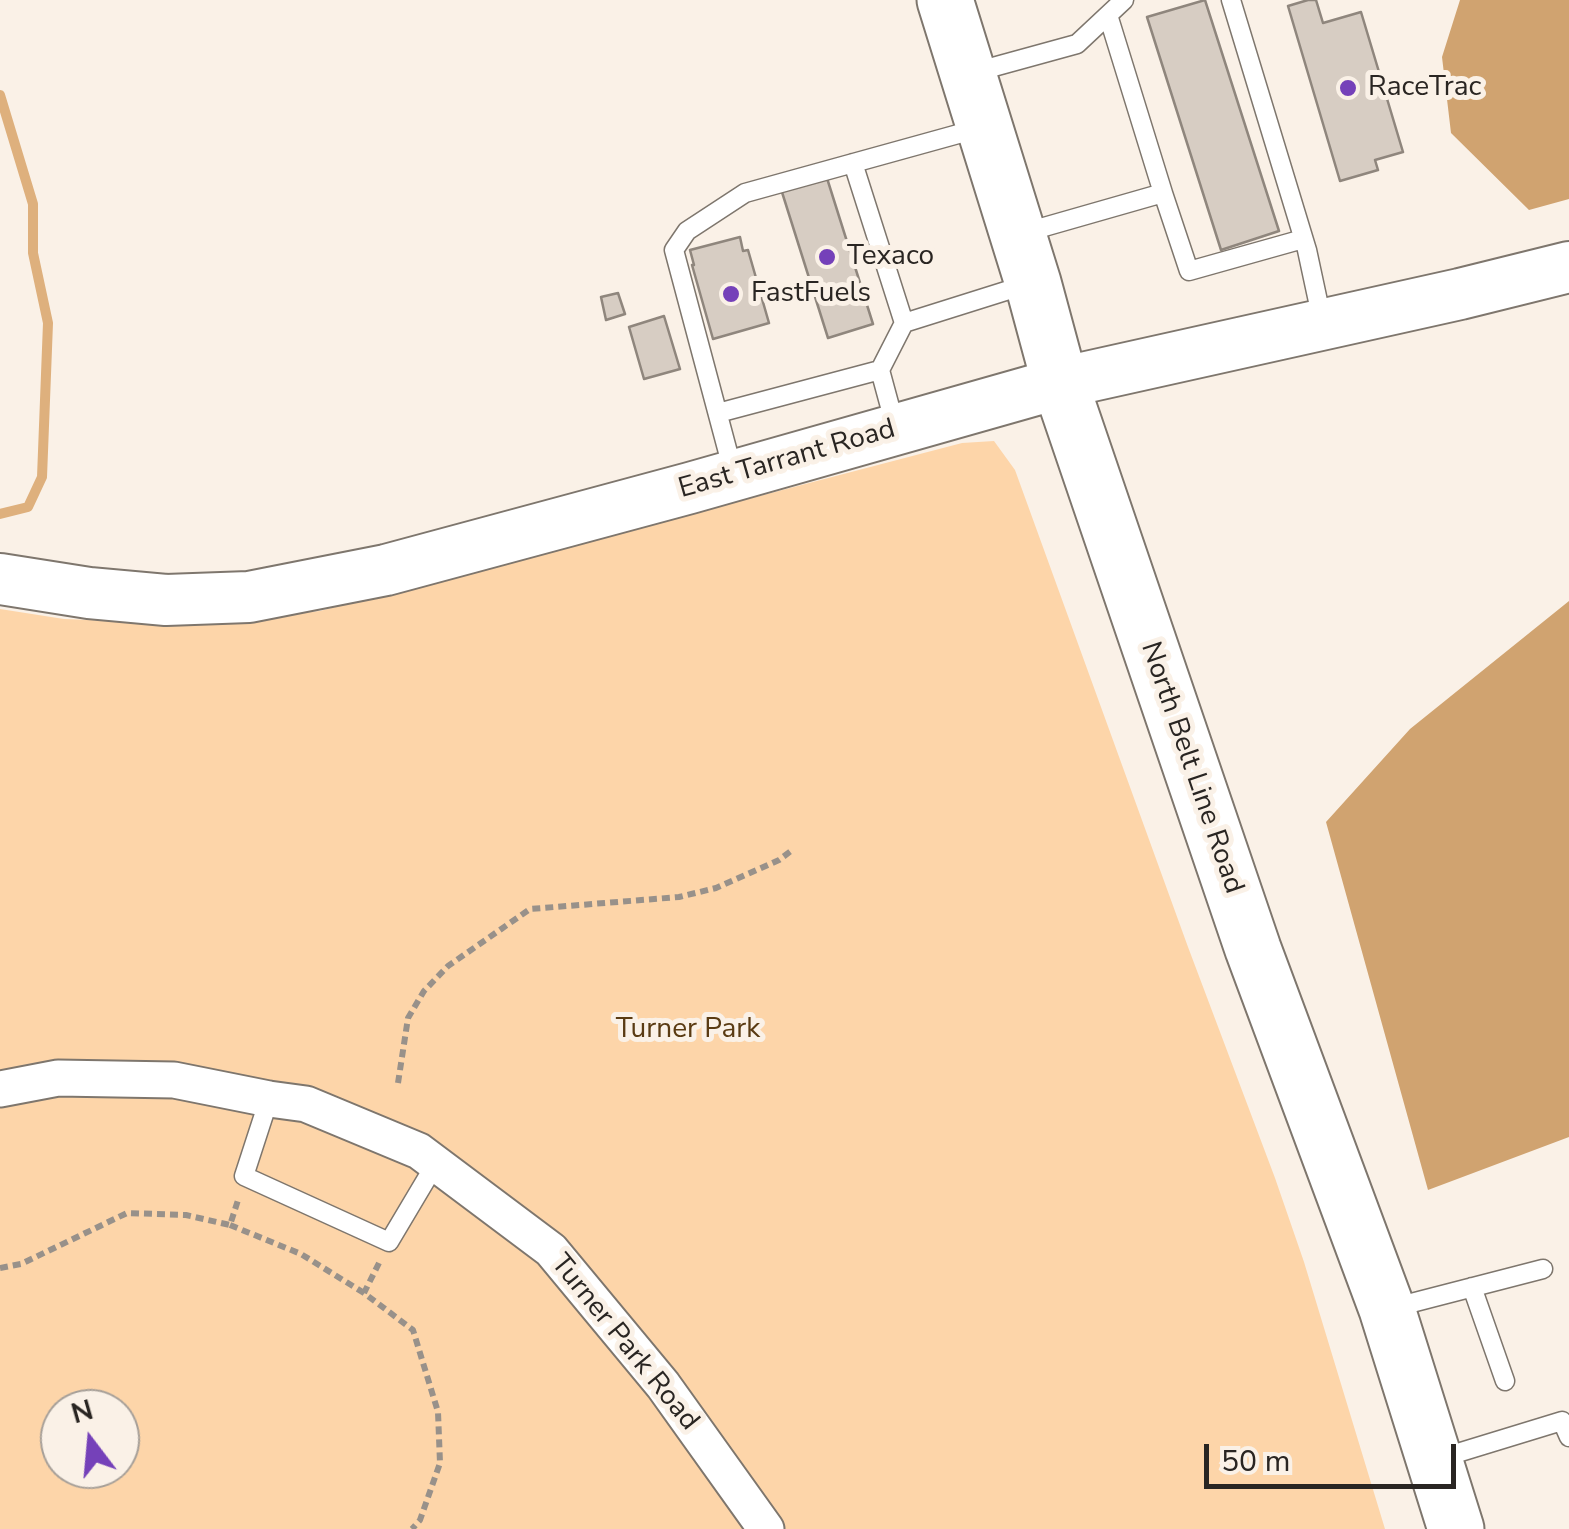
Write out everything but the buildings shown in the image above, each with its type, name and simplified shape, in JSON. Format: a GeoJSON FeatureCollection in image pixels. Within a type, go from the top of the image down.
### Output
{"type":"FeatureCollection","features":[{"type":"Feature","properties":{"kind":"main road","name":"North Belt Line Road"},"geometry":{"type":"LineString","coordinates":[[945,0],[1026,258],[1060,383],[1253,949],[1387,1310],[1456,1529]]}},
{"type":"Feature","properties":{"kind":"street","name":"East Tarrant Road"},"geometry":{"type":"LineString","coordinates":[[0,579],[89,594],[166,600],[249,596],[386,570],[1060,383],[1569,267]]}},
{"type":"Feature","properties":{"kind":"street","name":"Turner Park Road"},"geometry":{"type":"LineString","coordinates":[[0,1090],[58,1078],[174,1080],[306,1104],[419,1150],[551,1250],[663,1385],[766,1529]]}},
{"type":"Feature","properties":{"kind":"lane"},"geometry":{"type":"LineString","coordinates":[[969,74],[1078,44],[1124,0]]}},
{"type":"Feature","properties":{"kind":"lane"},"geometry":{"type":"LineString","coordinates":[[1231,0],[1303,239],[1324,325]]}},
{"type":"Feature","properties":{"kind":"lane"},"geometry":{"type":"LineString","coordinates":[[1108,16],[1189,270],[1303,239]]}},
{"type":"Feature","properties":{"kind":"lane"},"geometry":{"type":"LineString","coordinates":[[734,475],[674,250],[686,231],[746,193],[985,127]]}},
{"type":"Feature","properties":{"kind":"lane"},"geometry":{"type":"LineString","coordinates":[[853,163],[904,323]]}},
{"type":"Feature","properties":{"kind":"lane"},"geometry":{"type":"LineString","coordinates":[[896,430],[880,370],[904,323],[1026,258],[1164,193]]}},
{"type":"Feature","properties":{"kind":"lane"},"geometry":{"type":"LineString","coordinates":[[718,413],[880,370]]}},
{"type":"Feature","properties":{"kind":"lane"},"geometry":{"type":"LineString","coordinates":[[269,1099],[244,1176],[389,1242],[436,1163]]}},
{"type":"Feature","properties":{"kind":"lane"},"geometry":{"type":"LineString","coordinates":[[1387,1310],[1543,1269]]}},
{"type":"Feature","properties":{"kind":"lane"},"geometry":{"type":"LineString","coordinates":[[1472,1287],[1504,1381]]}},
{"type":"Feature","properties":{"kind":"lane"},"geometry":{"type":"LineString","coordinates":[[1435,1460],[1562,1421],[1569,1437]]}},
{"type":"Feature","properties":{"kind":"path"},"geometry":{"type":"LineString","coordinates":[[398,1083],[408,1018],[424,991],[448,966],[530,909],[679,898],[716,888],[791,851]]}},
{"type":"Feature","properties":{"kind":"path"},"geometry":{"type":"LineString","coordinates":[[230,1225],[244,1176]]}},
{"type":"Feature","properties":{"kind":"path"},"geometry":{"type":"LineString","coordinates":[[0,1268],[21,1264],[127,1213],[186,1215],[230,1225],[301,1254],[364,1293],[413,1330],[438,1412],[440,1463],[420,1520],[412,1529]]}},
{"type":"Feature","properties":{"kind":"path"},"geometry":{"type":"LineString","coordinates":[[364,1293],[389,1242]]}},
{"type":"Feature","properties":{"kind":"green space","name":"Turner Park"},"geometry":{"type":"Polygon","coordinates":[[[994,441],[1015,470],[1275,1178],[1385,1529],[0,1529],[0,609],[64,619],[196,624],[320,611],[962,443],[994,441]]]}},
{"type":"Feature","properties":{"kind":"shaded area"},"geometry":{"type":"Polygon","coordinates":[[[1460,0],[1569,0],[1569,199],[1529,210],[1451,133],[1442,57],[1460,0]]]}},
{"type":"Feature","properties":{"kind":"shaded area"},"geometry":{"type":"Polygon","coordinates":[[[1569,601],[1569,1137],[1428,1190],[1326,822],[1410,729],[1569,601]]]}},
{"type":"Feature","properties":{"kind":"waterway"},"geometry":{"type":"LineString","coordinates":[[0,95],[33,204],[33,253],[48,323],[42,477],[28,507],[0,514]]}},
{"type":"Feature","properties":{"kind":"place","name":"RaceTrac"},"geometry":{"type":"Point","coordinates":[1348,88]}},
{"type":"Feature","properties":{"kind":"place","name":"Texaco"},"geometry":{"type":"Point","coordinates":[827,257]}},
{"type":"Feature","properties":{"kind":"place","name":"FastFuels"},"geometry":{"type":"Point","coordinates":[731,294]}}]}
